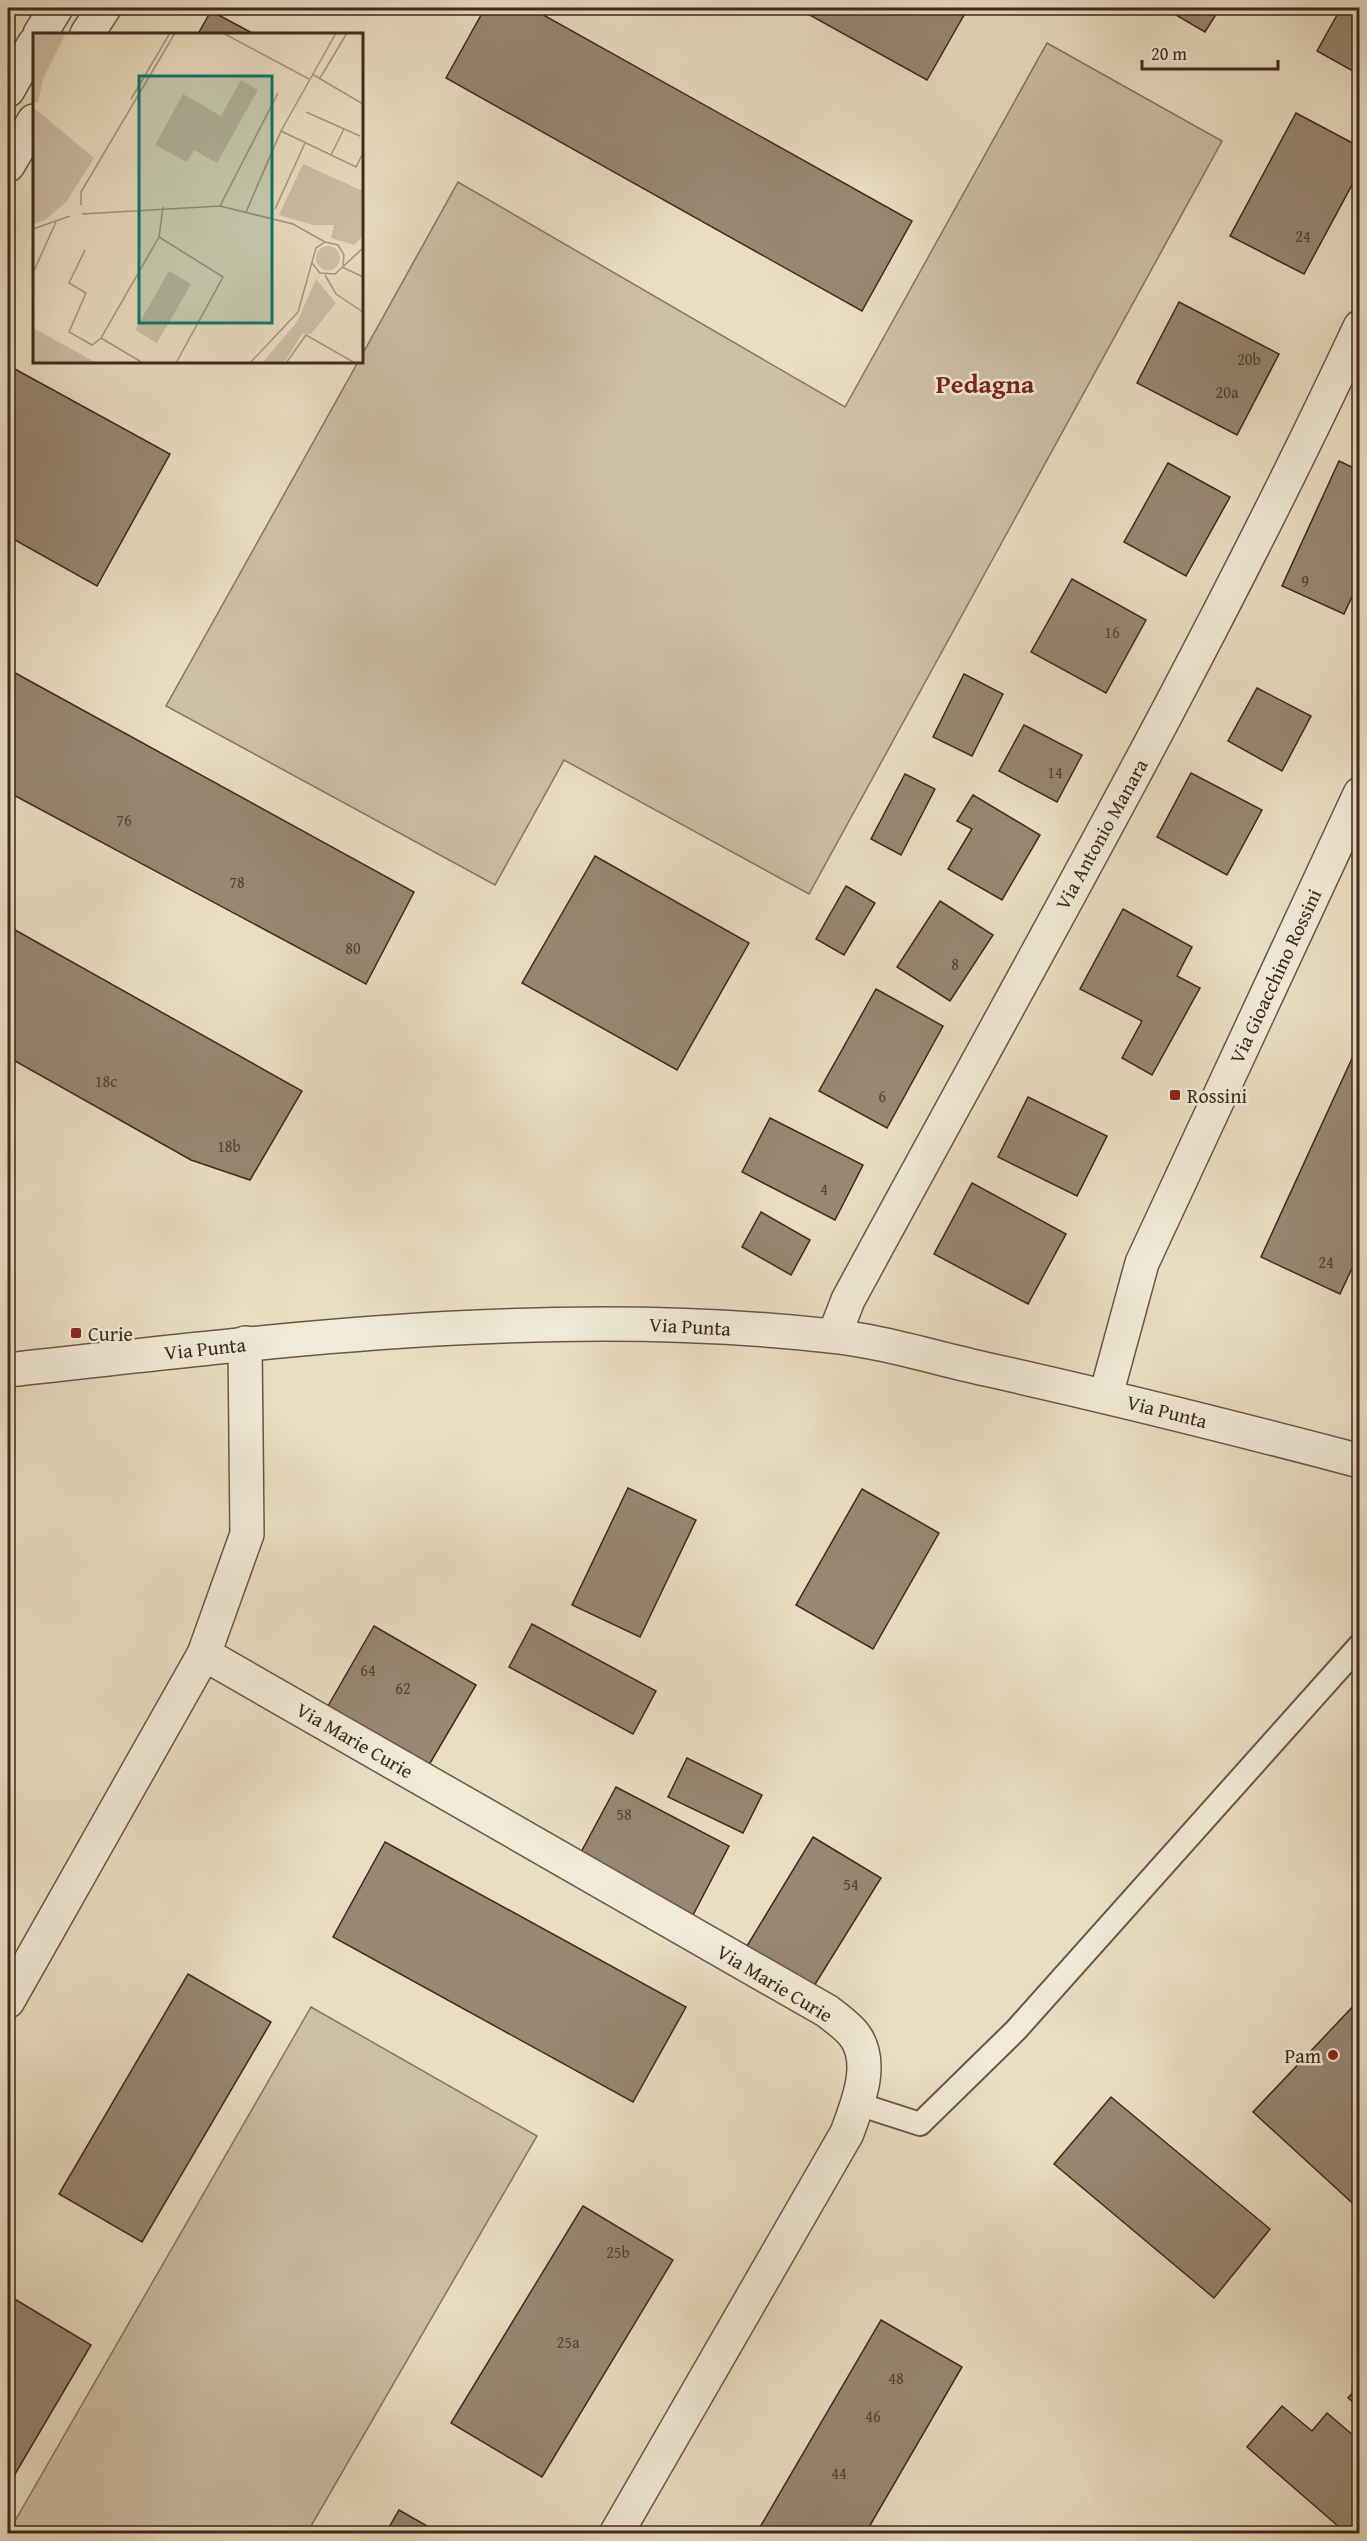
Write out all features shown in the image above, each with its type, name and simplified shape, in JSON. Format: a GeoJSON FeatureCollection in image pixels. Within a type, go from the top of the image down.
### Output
{"type":"FeatureCollection","features":[{"type":"Feature","properties":{"kind":"street"},"geometry":{"type":"LineString","coordinates":[[41,33],[56,8]]}},
{"type":"Feature","properties":{"kind":"street"},"geometry":{"type":"LineString","coordinates":[[88,33],[104,8]]}},
{"type":"Feature","properties":{"kind":"street"},"geometry":{"type":"LineString","coordinates":[[8,90],[33,46]]}},
{"type":"Feature","properties":{"kind":"street"},"geometry":{"type":"LineString","coordinates":[[8,165],[33,123]]}},
{"type":"Feature","properties":{"kind":"street","name":"Via Antonio Manara"},"geometry":{"type":"LineString","coordinates":[[834,1336],[848,1300],[1147,748],[1292,471],[1359,327]]}},
{"type":"Feature","properties":{"kind":"street","name":"Via Gioacchino Rossini"},"geometry":{"type":"LineString","coordinates":[[1106,1395],[1142,1263],[1359,794]]}},
{"type":"Feature","properties":{"kind":"street","name":"Via Punta"},"geometry":{"type":"LineString","coordinates":[[8,1370],[245,1343],[537,1324],[672,1324],[834,1336],[1106,1395],[1359,1461]]}},
{"type":"Feature","properties":{"kind":"street"},"geometry":{"type":"LineString","coordinates":[[8,2001],[204,1654],[248,1534],[245,1343]]}},
{"type":"Feature","properties":{"kind":"street","name":"Via Marie Curie"},"geometry":{"type":"LineString","coordinates":[[204,1654],[827,2010],[856,2037],[864,2064],[858,2104],[841,2143],[616,2534]]}},
{"type":"Feature","properties":{"kind":"lane"},"geometry":{"type":"LineString","coordinates":[[858,2104],[920,2124],[1017,2030],[1359,1645]]}},
{"type":"Feature","properties":{"kind":"shaded area"},"geometry":{"type":"Polygon","coordinates":[[[1047,43],[1222,141],[809,894],[564,760],[495,885],[166,706],[357,363],[363,363],[363,353],[458,182],[845,407],[1047,43]]]}},
{"type":"Feature","properties":{"kind":"shaded area"},"geometry":{"type":"Polygon","coordinates":[[[311,2007],[537,2136],[307,2533],[8,2533],[311,2007]]]}},
{"type":"Feature","properties":{"kind":"building"},"geometry":{"type":"Polygon","coordinates":[[[485,8],[531,8],[912,221],[862,311],[446,78],[485,8]]]}},
{"type":"Feature","properties":{"kind":"building"},"geometry":{"type":"Polygon","coordinates":[[[797,8],[968,8],[927,80],[797,8]]]}},
{"type":"Feature","properties":{"kind":"building"},"geometry":{"type":"Polygon","coordinates":[[[1164,8],[1220,8],[1205,32],[1164,8]]]}},
{"type":"Feature","properties":{"kind":"building"},"geometry":{"type":"Polygon","coordinates":[[[1341,8],[1360,8],[1360,75],[1317,51],[1341,8]]]}},
{"type":"Feature","properties":{"kind":"building"},"geometry":{"type":"Polygon","coordinates":[[[211,11],[252,33],[199,33],[211,11]]]}},
{"type":"Feature","properties":{"kind":"building"},"geometry":{"type":"Polygon","coordinates":[[[1296,113],[1360,147],[1360,170],[1304,274],[1230,236],[1296,113]]]}},
{"type":"Feature","properties":{"kind":"building"},"geometry":{"type":"Polygon","coordinates":[[[1179,302],[1279,354],[1237,435],[1137,383],[1179,302]]]}},
{"type":"Feature","properties":{"kind":"building"},"geometry":{"type":"Polygon","coordinates":[[[13,368],[170,454],[97,586],[8,536],[8,378],[13,368]]]}},
{"type":"Feature","properties":{"kind":"building"},"geometry":{"type":"Polygon","coordinates":[[[1339,461],[1360,471],[1360,579],[1344,614],[1282,586],[1339,461]]]}},
{"type":"Feature","properties":{"kind":"building"},"geometry":{"type":"Polygon","coordinates":[[[1168,463],[1230,497],[1186,576],[1124,542],[1168,463]]]}},
{"type":"Feature","properties":{"kind":"building"},"geometry":{"type":"Polygon","coordinates":[[[1072,579],[1146,620],[1106,693],[1031,652],[1072,579]]]}},
{"type":"Feature","properties":{"kind":"building"},"geometry":{"type":"Polygon","coordinates":[[[8,669],[414,892],[366,984],[8,792],[8,669]]]}},
{"type":"Feature","properties":{"kind":"building"},"geometry":{"type":"Polygon","coordinates":[[[964,674],[1003,694],[972,756],[933,737],[964,674]]]}},
{"type":"Feature","properties":{"kind":"building"},"geometry":{"type":"Polygon","coordinates":[[[1257,688],[1311,716],[1282,771],[1228,741],[1257,688]]]}},
{"type":"Feature","properties":{"kind":"building"},"geometry":{"type":"Polygon","coordinates":[[[1024,725],[1082,755],[1057,802],[999,771],[1024,725]]]}},
{"type":"Feature","properties":{"kind":"building"},"geometry":{"type":"Polygon","coordinates":[[[1191,773],[1262,810],[1227,875],[1157,837],[1191,773]]]}},
{"type":"Feature","properties":{"kind":"building"},"geometry":{"type":"Polygon","coordinates":[[[905,774],[935,789],[901,855],[871,839],[905,774]]]}},
{"type":"Feature","properties":{"kind":"building"},"geometry":{"type":"Polygon","coordinates":[[[973,795],[1040,835],[1002,900],[948,869],[972,829],[957,821],[973,795]]]}},
{"type":"Feature","properties":{"kind":"building"},"geometry":{"type":"Polygon","coordinates":[[[595,856],[749,943],[677,1070],[522,983],[595,856]]]}},
{"type":"Feature","properties":{"kind":"building"},"geometry":{"type":"Polygon","coordinates":[[[846,886],[875,903],[844,955],[816,939],[846,886]]]}},
{"type":"Feature","properties":{"kind":"building"},"geometry":{"type":"Polygon","coordinates":[[[940,901],[993,935],[950,1001],[897,967],[940,901]]]}},
{"type":"Feature","properties":{"kind":"building"},"geometry":{"type":"Polygon","coordinates":[[[1123,909],[1192,947],[1177,976],[1200,988],[1152,1075],[1122,1058],[1142,1021],[1080,989],[1123,909]]]}},
{"type":"Feature","properties":{"kind":"building"},"geometry":{"type":"Polygon","coordinates":[[[8,926],[302,1091],[250,1180],[191,1160],[8,1057],[8,926]]]}},
{"type":"Feature","properties":{"kind":"building"},"geometry":{"type":"Polygon","coordinates":[[[876,989],[943,1026],[887,1128],[819,1091],[876,989]]]}},
{"type":"Feature","properties":{"kind":"building"},"geometry":{"type":"Polygon","coordinates":[[[1360,1041],[1360,1251],[1340,1294],[1261,1257],[1360,1041]]]}},
{"type":"Feature","properties":{"kind":"building"},"geometry":{"type":"Polygon","coordinates":[[[1028,1097],[1107,1136],[1077,1196],[998,1157],[1028,1097]]]}},
{"type":"Feature","properties":{"kind":"building"},"geometry":{"type":"Polygon","coordinates":[[[770,1118],[863,1165],[835,1220],[742,1172],[770,1118]]]}},
{"type":"Feature","properties":{"kind":"building"},"geometry":{"type":"Polygon","coordinates":[[[972,1183],[1066,1234],[1028,1304],[934,1254],[972,1183]]]}},
{"type":"Feature","properties":{"kind":"building"},"geometry":{"type":"Polygon","coordinates":[[[761,1212],[810,1240],[791,1275],[742,1247],[761,1212]]]}},
{"type":"Feature","properties":{"kind":"building"},"geometry":{"type":"Polygon","coordinates":[[[628,1488],[696,1520],[640,1637],[572,1605],[628,1488]]]}},
{"type":"Feature","properties":{"kind":"building"},"geometry":{"type":"Polygon","coordinates":[[[862,1489],[939,1533],[873,1649],[796,1605],[862,1489]]]}},
{"type":"Feature","properties":{"kind":"building"},"geometry":{"type":"Polygon","coordinates":[[[532,1624],[656,1691],[633,1734],[509,1667],[532,1624]]]}},
{"type":"Feature","properties":{"kind":"building"},"geometry":{"type":"Polygon","coordinates":[[[374,1626],[476,1685],[429,1765],[328,1706],[374,1626]]]}},
{"type":"Feature","properties":{"kind":"building"},"geometry":{"type":"Polygon","coordinates":[[[687,1758],[762,1795],[743,1833],[668,1797],[687,1758]]]}},
{"type":"Feature","properties":{"kind":"building"},"geometry":{"type":"Polygon","coordinates":[[[616,1787],[729,1846],[693,1915],[579,1856],[616,1787]]]}},
{"type":"Feature","properties":{"kind":"building"},"geometry":{"type":"Polygon","coordinates":[[[813,1837],[881,1878],[814,1986],[747,1946],[813,1837]]]}},
{"type":"Feature","properties":{"kind":"building"},"geometry":{"type":"Polygon","coordinates":[[[385,1842],[686,2007],[633,2102],[333,1937],[385,1842]]]}},
{"type":"Feature","properties":{"kind":"building"},"geometry":{"type":"Polygon","coordinates":[[[188,1974],[271,2022],[142,2242],[59,2194],[188,1974]]]}},
{"type":"Feature","properties":{"kind":"building","name":"Pam"},"geometry":{"type":"Polygon","coordinates":[[[1360,1999],[1360,2210],[1253,2112],[1360,1999]]]}},
{"type":"Feature","properties":{"kind":"building"},"geometry":{"type":"Polygon","coordinates":[[[1111,2097],[1270,2229],[1214,2298],[1054,2164],[1111,2097]]]}},
{"type":"Feature","properties":{"kind":"building"},"geometry":{"type":"Polygon","coordinates":[[[583,2206],[673,2260],[542,2477],[451,2423],[583,2206]]]}},
{"type":"Feature","properties":{"kind":"building"},"geometry":{"type":"Polygon","coordinates":[[[8,2295],[91,2345],[8,2486],[8,2295]]]}},
{"type":"Feature","properties":{"kind":"building"},"geometry":{"type":"Polygon","coordinates":[[[881,2320],[962,2367],[865,2534],[756,2534],[881,2320]]]}},
{"type":"Feature","properties":{"kind":"building"},"geometry":{"type":"Polygon","coordinates":[[[1360,2384],[1360,2408],[1348,2398],[1360,2384]]]}},
{"type":"Feature","properties":{"kind":"building"},"geometry":{"type":"Polygon","coordinates":[[[1282,2406],[1312,2431],[1327,2413],[1360,2441],[1360,2517],[1346,2533],[1247,2447],[1282,2406]]]}},
{"type":"Feature","properties":{"kind":"building"},"geometry":{"type":"Polygon","coordinates":[[[399,2510],[441,2534],[385,2534],[399,2510]]]}},
{"type":"Feature","properties":{"kind":"place","name":"Rossini"},"geometry":{"type":"Point","coordinates":[1175,1095]}},
{"type":"Feature","properties":{"kind":"place","name":"Curie"},"geometry":{"type":"Point","coordinates":[76,1333]}},
{"type":"Feature","properties":{"kind":"place","name":"Pam"},"geometry":{"type":"Point","coordinates":[1333,2055]}},
{"type":"Feature","properties":{"kind":"district","name":"Pedagna"},"geometry":{"type":"Point","coordinates":[985,383]}}]}
